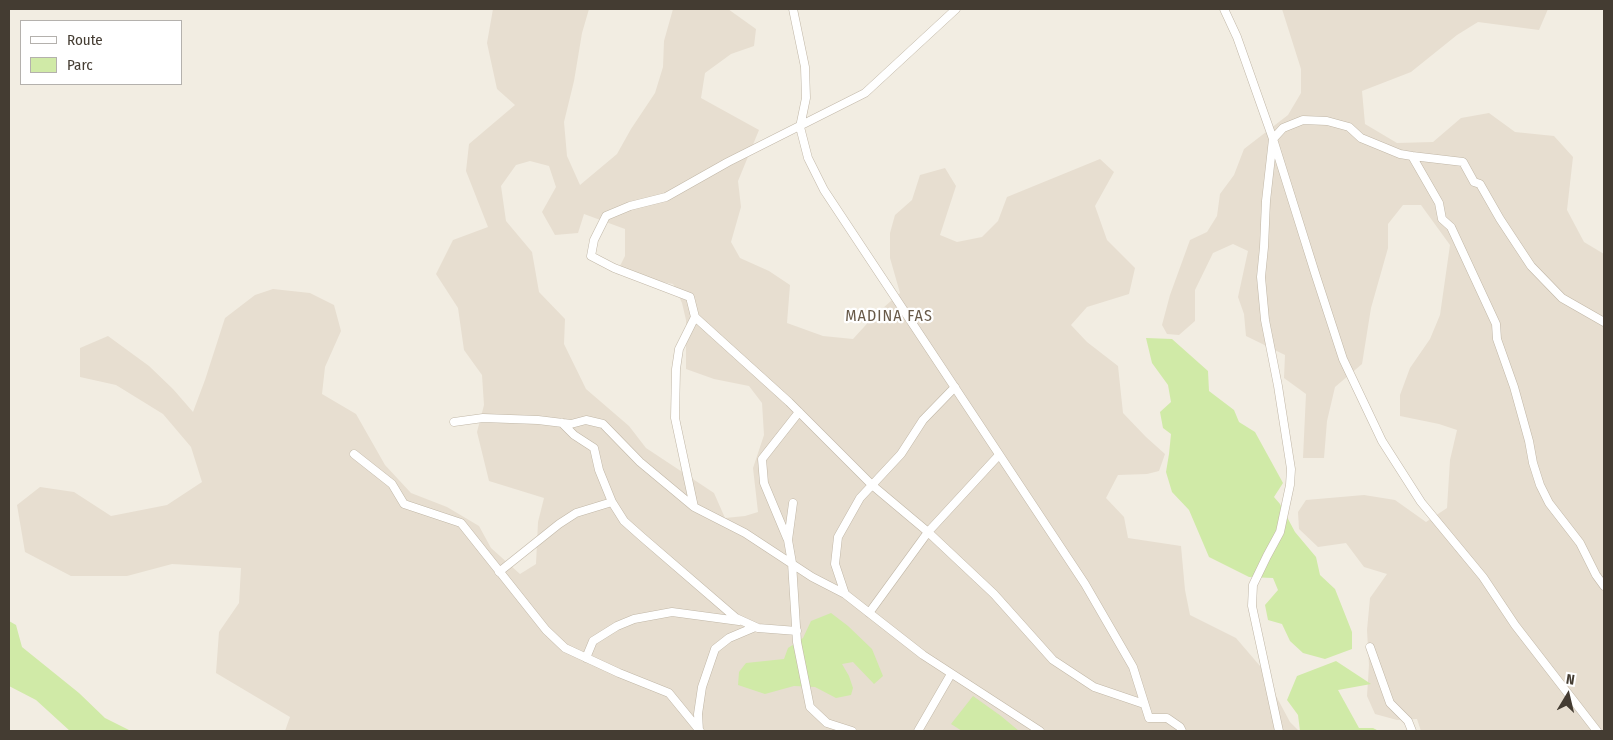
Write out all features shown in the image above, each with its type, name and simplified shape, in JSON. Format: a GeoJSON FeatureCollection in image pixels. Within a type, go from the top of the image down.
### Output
{"type":"FeatureCollection","features":[{"type":"Feature","properties":{"kind":"street"},"geometry":{"type":"LineString","coordinates":[[793,9],[805,68],[806,98],[800,127],[808,158],[824,190],[1085,584],[1132,667],[1149,718],[1167,718],[1180,727],[1182,731]]}},
{"type":"Feature","properties":{"kind":"street"},"geometry":{"type":"LineString","coordinates":[[956,9],[865,93],[728,162],[666,197],[630,206],[606,216],[594,240],[591,256],[614,268],[690,297],[695,317],[799,412],[872,486],[928,532],[994,594],[1053,660],[1094,688],[1144,704]]}},
{"type":"Feature","properties":{"kind":"street"},"geometry":{"type":"LineString","coordinates":[[1224,9],[1273,139],[1344,359],[1382,441],[1421,502],[1482,577],[1515,625],[1597,731]]}},
{"type":"Feature","properties":{"kind":"street"},"geometry":{"type":"LineString","coordinates":[[1279,731],[1252,606],[1254,585],[1266,556],[1280,532],[1290,485],[1291,469],[1265,320],[1261,277],[1266,201],[1273,139],[1283,128],[1303,120],[1327,121],[1349,127],[1361,138],[1400,154],[1463,162],[1474,182],[1480,184],[1500,219],[1531,266],[1562,298],[1604,322]]}},
{"type":"Feature","properties":{"kind":"street"},"geometry":{"type":"LineString","coordinates":[[1412,156],[1439,203],[1442,219],[1451,227],[1496,324],[1497,339],[1514,387],[1540,485],[1549,503],[1580,543],[1596,576],[1604,586]]}},
{"type":"Feature","properties":{"kind":"street"},"geometry":{"type":"LineString","coordinates":[[694,507],[675,418],[676,369],[679,349],[695,317]]}},
{"type":"Feature","properties":{"kind":"street"},"geometry":{"type":"LineString","coordinates":[[845,594],[835,564],[838,537],[860,498],[901,454],[923,420],[955,387]]}},
{"type":"Feature","properties":{"kind":"street"},"geometry":{"type":"LineString","coordinates":[[799,412],[762,459],[764,483],[788,540],[792,563],[797,642],[810,707],[827,723],[852,731]]}},
{"type":"Feature","properties":{"kind":"street"},"geometry":{"type":"LineString","coordinates":[[454,422],[483,418],[571,424],[586,420],[603,424],[640,462],[694,507],[745,533],[812,577],[845,594],[923,655],[1040,731]]}},
{"type":"Feature","properties":{"kind":"street"},"geometry":{"type":"LineString","coordinates":[[562,423],[574,435],[594,448],[599,470],[612,502],[624,521],[736,618],[755,627],[797,631]]}},
{"type":"Feature","properties":{"kind":"street"},"geometry":{"type":"LineString","coordinates":[[354,454],[392,484],[404,504],[461,523],[546,630],[566,648],[619,673],[669,693],[699,731]]}},
{"type":"Feature","properties":{"kind":"street"},"geometry":{"type":"LineString","coordinates":[[869,613],[928,532],[1000,455]]}},
{"type":"Feature","properties":{"kind":"street"},"geometry":{"type":"LineString","coordinates":[[499,572],[559,524],[576,513],[612,502]]}},
{"type":"Feature","properties":{"kind":"street"},"geometry":{"type":"LineString","coordinates":[[788,540],[794,503]]}},
{"type":"Feature","properties":{"kind":"street"},"geometry":{"type":"LineString","coordinates":[[586,658],[593,641],[617,626],[634,619],[672,612],[743,622]]}},
{"type":"Feature","properties":{"kind":"street"},"geometry":{"type":"LineString","coordinates":[[699,731],[698,714],[702,687],[715,649],[729,638],[755,627]]}},
{"type":"Feature","properties":{"kind":"street"},"geometry":{"type":"LineString","coordinates":[[1370,647],[1390,702],[1408,721],[1412,731]]}},
{"type":"Feature","properties":{"kind":"street"},"geometry":{"type":"LineString","coordinates":[[918,731],[951,674]]}},
{"type":"Feature","properties":{"kind":"shaded area"},"geometry":{"type":"Polygon","coordinates":[[[493,9],[589,9],[582,33],[574,81],[564,122],[567,156],[580,185],[617,154],[655,93],[663,67],[664,41],[673,9],[728,9],[756,29],[754,46],[731,54],[705,73],[701,98],[759,130],[738,181],[741,207],[731,242],[740,258],[769,271],[790,285],[787,323],[823,336],[853,339],[874,316],[900,293],[890,258],[890,233],[895,215],[912,200],[920,175],[945,168],[956,186],[940,235],[957,242],[982,237],[998,221],[1007,197],[1100,159],[1114,172],[1095,206],[1107,240],[1135,268],[1129,294],[1087,307],[1071,325],[1087,342],[1118,366],[1123,413],[1165,454],[1159,471],[1147,474],[1118,475],[1106,498],[1124,517],[1128,538],[1181,546],[1185,590],[1190,615],[1236,638],[1260,666],[1290,722],[1299,731],[285,731],[290,717],[216,673],[219,632],[239,603],[241,568],[172,564],[127,576],[71,576],[25,552],[17,505],[40,487],[74,492],[111,516],[167,505],[202,482],[191,447],[163,414],[116,385],[80,377],[80,348],[108,336],[149,366],[193,412],[225,318],[255,295],[273,289],[310,293],[334,305],[341,331],[325,367],[322,394],[356,414],[385,465],[411,493],[447,507],[479,526],[491,548],[520,574],[536,564],[538,522],[544,498],[489,481],[477,432],[484,405],[482,375],[464,350],[458,308],[436,274],[453,240],[488,227],[466,171],[469,144],[515,105],[497,89],[487,43],[493,9]],[[530,161],[516,165],[501,186],[506,221],[532,252],[539,292],[565,319],[564,344],[586,389],[629,426],[646,448],[714,493],[725,518],[745,516],[758,512],[753,468],[764,435],[762,403],[749,386],[714,379],[686,369],[686,320],[682,303],[673,284],[616,274],[625,256],[625,229],[584,214],[578,233],[555,235],[542,212],[556,187],[549,166],[530,161]]]}},
{"type":"Feature","properties":{"kind":"shaded area"},"geometry":{"type":"Polygon","coordinates":[[[1282,9],[1548,9],[1539,30],[1478,22],[1457,35],[1411,72],[1362,91],[1365,124],[1397,143],[1433,142],[1461,118],[1489,113],[1515,132],[1554,136],[1573,157],[1567,210],[1584,242],[1604,254],[1604,731],[1421,731],[1417,719],[1397,720],[1375,714],[1367,696],[1369,665],[1367,630],[1370,598],[1387,574],[1364,567],[1346,543],[1318,547],[1299,529],[1298,512],[1306,500],[1364,495],[1395,500],[1426,522],[1447,508],[1450,460],[1457,430],[1439,424],[1400,416],[1400,395],[1410,368],[1430,339],[1440,315],[1450,245],[1421,205],[1403,205],[1388,224],[1388,248],[1371,308],[1362,364],[1335,387],[1327,421],[1324,458],[1303,458],[1306,394],[1284,378],[1285,355],[1246,336],[1244,314],[1238,297],[1248,251],[1233,244],[1213,253],[1195,290],[1195,321],[1179,335],[1167,334],[1162,325],[1170,295],[1190,240],[1207,232],[1217,216],[1220,194],[1234,175],[1244,149],[1288,115],[1301,93],[1301,69],[1282,9]]]}},
{"type":"Feature","properties":{"kind":"green space"},"geometry":{"type":"Polygon","coordinates":[[[1146,338],[1172,339],[1208,371],[1209,391],[1234,410],[1239,422],[1255,432],[1283,483],[1274,497],[1280,504],[1295,532],[1316,557],[1320,575],[1335,589],[1352,632],[1352,649],[1325,659],[1303,653],[1290,641],[1282,624],[1268,620],[1265,605],[1278,590],[1273,578],[1249,577],[1209,557],[1189,510],[1172,492],[1166,472],[1171,434],[1163,428],[1160,412],[1171,402],[1168,385],[1152,363],[1146,338]]]}},
{"type":"Feature","properties":{"kind":"green space"},"geometry":{"type":"Polygon","coordinates":[[[831,613],[872,649],[883,676],[874,684],[853,662],[842,664],[853,688],[851,695],[836,698],[815,687],[794,686],[765,694],[738,685],[739,672],[746,663],[784,659],[788,648],[803,638],[811,621],[831,613]]]}},
{"type":"Feature","properties":{"kind":"green space"},"geometry":{"type":"Polygon","coordinates":[[[9,621],[16,625],[22,647],[79,693],[105,718],[131,731],[70,731],[36,700],[9,686],[9,621]]]}},
{"type":"Feature","properties":{"kind":"green space"},"geometry":{"type":"Polygon","coordinates":[[[1336,661],[1371,684],[1338,690],[1359,728],[1373,728],[1379,731],[1300,731],[1298,715],[1287,700],[1297,676],[1336,661]]]}},
{"type":"Feature","properties":{"kind":"green space"},"geometry":{"type":"Polygon","coordinates":[[[973,696],[1019,731],[962,731],[951,724],[973,696]]]}},
{"type":"Feature","properties":{"kind":"district","name":"MADINA FAS"},"geometry":{"type":"Point","coordinates":[889,317]}}]}
